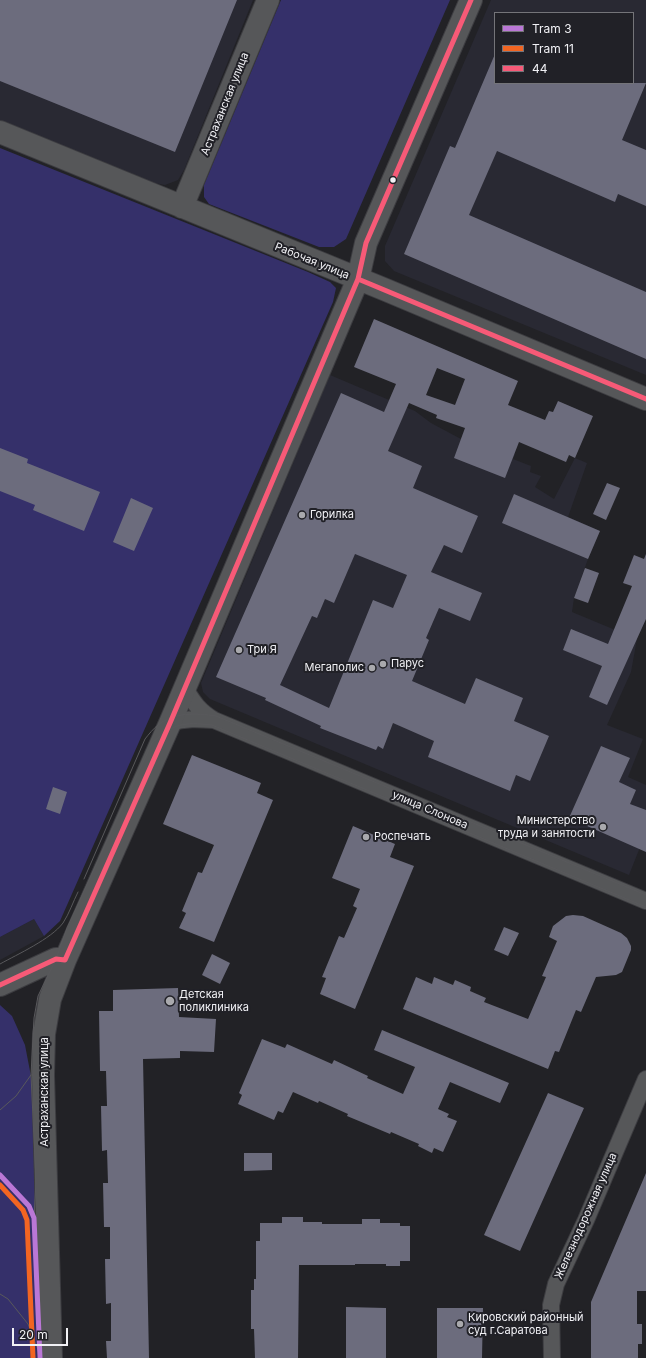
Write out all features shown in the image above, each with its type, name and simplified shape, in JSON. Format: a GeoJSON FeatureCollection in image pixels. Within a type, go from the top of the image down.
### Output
{"type":"FeatureCollection","features":[{"type":"Feature","properties":{"kind":"main road","name":"Астраханская улица"},"geometry":{"type":"LineString","coordinates":[[182,208],[268,0]]}},
{"type":"Feature","properties":{"kind":"main road","name":"Астраханская улица"},"geometry":{"type":"LineString","coordinates":[[51,1358],[43,1075],[44,1034],[50,999],[170,723],[358,279],[366,243],[471,0]]}},
{"type":"Feature","properties":{"kind":"main road","name":"Рабочая улица"},"geometry":{"type":"LineString","coordinates":[[0,132],[646,399]]}},
{"type":"Feature","properties":{"kind":"main road"},"geometry":{"type":"LineString","coordinates":[[0,985],[56,959],[66,960]]}},
{"type":"Feature","properties":{"kind":"street","name":"улица Слонова"},"geometry":{"type":"LineString","coordinates":[[184,687],[200,711],[214,720],[646,901]]}},
{"type":"Feature","properties":{"kind":"street","name":"улица Слонова"},"geometry":{"type":"LineString","coordinates":[[170,723],[184,719],[214,720]]}},
{"type":"Feature","properties":{"kind":"street","name":"Железнодорожная улица"},"geometry":{"type":"LineString","coordinates":[[552,1358],[551,1305],[556,1284],[586,1220],[646,1079]]}},
{"type":"Feature","properties":{"kind":"shaded area"},"geometry":{"type":"Polygon","coordinates":[[[0,0],[253,0],[184,170],[178,180],[165,185],[148,182],[0,121],[0,0]]]}},
{"type":"Feature","properties":{"kind":"shaded area"},"geometry":{"type":"Polygon","coordinates":[[[281,0],[450,0],[346,239],[334,247],[319,247],[209,204],[204,197],[204,185],[281,0]]]}},
{"type":"Feature","properties":{"kind":"shaded area"},"geometry":{"type":"Polygon","coordinates":[[[491,0],[646,0],[646,375],[394,271],[385,261],[385,246],[491,0]]]}},
{"type":"Feature","properties":{"kind":"shaded area"},"geometry":{"type":"Polygon","coordinates":[[[0,148],[308,272],[330,282],[336,288],[333,302],[60,921],[44,936],[34,919],[0,937],[0,148]]]}},
{"type":"Feature","properties":{"kind":"shaded area"},"geometry":{"type":"Polygon","coordinates":[[[330,375],[415,411],[431,423],[461,439],[463,433],[515,454],[513,459],[531,466],[530,472],[541,476],[535,487],[554,499],[575,458],[587,463],[568,517],[600,531],[574,598],[572,612],[637,639],[631,672],[607,725],[643,739],[628,777],[646,785],[646,832],[629,875],[210,699],[203,692],[201,683],[330,375]]]}},
{"type":"Feature","properties":{"kind":"shaded area"},"geometry":{"type":"Polygon","coordinates":[[[34,919],[44,936],[0,960],[0,937],[34,919]]]}},
{"type":"Feature","properties":{"kind":"shaded area"},"geometry":{"type":"Polygon","coordinates":[[[0,1005],[12,1016],[25,1045],[34,1092],[37,1358],[0,1358],[0,1005]]]}},
{"type":"Feature","properties":{"kind":"building"},"geometry":{"type":"Polygon","coordinates":[[[0,0],[237,0],[175,152],[0,81],[0,0]]]}},
{"type":"Feature","properties":{"kind":"building"},"geometry":{"type":"Polygon","coordinates":[[[494,56],[494,84],[646,83],[622,140],[646,150],[646,206],[618,194],[615,202],[497,151],[469,215],[646,292],[646,359],[404,254],[450,146],[455,148],[494,56]]]}},
{"type":"Feature","properties":{"kind":"building"},"geometry":{"type":"Polygon","coordinates":[[[374,319],[518,381],[508,405],[545,420],[549,411],[553,412],[558,401],[593,416],[575,458],[569,455],[566,462],[519,442],[505,478],[454,458],[465,428],[436,418],[437,415],[409,403],[388,451],[422,466],[413,488],[478,516],[462,553],[444,545],[431,572],[482,593],[470,621],[439,608],[426,638],[429,640],[412,681],[465,704],[476,678],[523,698],[514,721],[549,736],[530,781],[516,775],[510,791],[428,757],[434,741],[393,723],[383,749],[378,746],[376,750],[320,728],[321,726],[265,700],[266,698],[216,677],[341,393],[384,412],[396,384],[354,367],[374,319]],[[437,368],[426,395],[455,405],[465,379],[437,368]],[[355,554],[334,603],[325,599],[317,618],[312,616],[280,685],[329,708],[373,600],[393,608],[407,575],[355,554]]]}},
{"type":"Feature","properties":{"kind":"building"},"geometry":{"type":"Polygon","coordinates":[[[0,448],[28,459],[27,463],[100,492],[84,531],[33,510],[35,505],[0,491],[0,448]]]}},
{"type":"Feature","properties":{"kind":"building"},"geometry":{"type":"Polygon","coordinates":[[[607,483],[620,488],[606,520],[593,514],[607,483]]]}},
{"type":"Feature","properties":{"kind":"building"},"geometry":{"type":"Polygon","coordinates":[[[514,494],[600,531],[588,559],[502,523],[514,494]]]}},
{"type":"Feature","properties":{"kind":"building"},"geometry":{"type":"Polygon","coordinates":[[[131,498],[153,508],[134,551],[113,542],[131,498]]]}},
{"type":"Feature","properties":{"kind":"building"},"geometry":{"type":"Polygon","coordinates":[[[646,554],[646,619],[607,705],[589,697],[602,666],[563,650],[571,629],[608,644],[632,586],[623,583],[634,555],[644,559],[646,554]]]}},
{"type":"Feature","properties":{"kind":"building"},"geometry":{"type":"Polygon","coordinates":[[[585,568],[599,573],[588,603],[574,598],[585,568]]]}},
{"type":"Feature","properties":{"kind":"building"},"geometry":{"type":"Polygon","coordinates":[[[601,746],[630,758],[619,782],[636,790],[630,804],[646,810],[646,852],[569,818],[601,746]]]}},
{"type":"Feature","properties":{"kind":"building"},"geometry":{"type":"Polygon","coordinates":[[[192,755],[261,783],[257,793],[273,800],[214,942],[179,928],[186,913],[182,911],[198,872],[202,873],[214,845],[163,824],[192,755]]]}},
{"type":"Feature","properties":{"kind":"building"},"geometry":{"type":"Polygon","coordinates":[[[53,787],[67,792],[60,814],[46,809],[53,787]]]}},
{"type":"Feature","properties":{"kind":"building"},"geometry":{"type":"Polygon","coordinates":[[[353,826],[395,844],[390,857],[414,866],[355,1009],[320,994],[326,978],[322,977],[339,936],[344,938],[357,908],[353,906],[360,889],[332,878],[353,826]]]}},
{"type":"Feature","properties":{"kind":"building"},"geometry":{"type":"Polygon","coordinates":[[[566,916],[583,916],[621,933],[627,938],[631,946],[631,950],[622,972],[616,975],[596,977],[581,1012],[576,1010],[559,1052],[555,1051],[548,1069],[403,1009],[416,977],[432,984],[434,977],[453,985],[455,980],[471,987],[470,991],[486,998],[484,1002],[528,1019],[546,977],[542,976],[557,941],[549,937],[553,926],[566,916]]]}},
{"type":"Feature","properties":{"kind":"building"},"geometry":{"type":"Polygon","coordinates":[[[504,927],[519,933],[508,956],[494,950],[504,927]]]}},
{"type":"Feature","properties":{"kind":"building"},"geometry":{"type":"Polygon","coordinates":[[[212,954],[230,963],[220,984],[202,975],[212,954]]]}},
{"type":"Feature","properties":{"kind":"building"},"geometry":{"type":"Polygon","coordinates":[[[178,988],[179,1017],[216,1019],[214,1052],[180,1051],[180,1058],[143,1059],[149,1358],[107,1358],[106,1341],[111,1341],[111,1303],[106,1304],[105,1259],[110,1259],[110,1227],[104,1227],[103,1183],[108,1183],[107,1150],[102,1151],[101,1106],[107,1106],[106,1071],[100,1071],[99,1011],[113,1011],[113,990],[178,988]]]}},
{"type":"Feature","properties":{"kind":"building"},"geometry":{"type":"Polygon","coordinates":[[[382,1030],[509,1083],[500,1103],[450,1082],[438,1109],[449,1114],[447,1117],[457,1121],[443,1152],[434,1148],[432,1153],[418,1146],[419,1144],[391,1132],[390,1134],[347,1116],[348,1114],[319,1101],[318,1103],[293,1092],[283,1113],[278,1111],[274,1120],[238,1104],[242,1095],[239,1093],[262,1039],[285,1048],[287,1044],[332,1064],[334,1060],[368,1076],[367,1078],[403,1094],[415,1067],[374,1050],[382,1030]]]}},
{"type":"Feature","properties":{"kind":"building"},"geometry":{"type":"Polygon","coordinates":[[[548,1093],[584,1108],[520,1251],[484,1235],[548,1093]]]}},
{"type":"Feature","properties":{"kind":"building"},"geometry":{"type":"Polygon","coordinates":[[[244,1153],[272,1153],[272,1170],[244,1171],[244,1153]]]}},
{"type":"Feature","properties":{"kind":"building"},"geometry":{"type":"Polygon","coordinates":[[[646,1173],[646,1291],[637,1291],[637,1324],[642,1324],[642,1344],[638,1344],[638,1358],[591,1358],[591,1302],[646,1173]]]}},
{"type":"Feature","properties":{"kind":"building"},"geometry":{"type":"Polygon","coordinates":[[[282,1217],[303,1217],[303,1222],[322,1222],[322,1224],[362,1224],[362,1219],[380,1219],[380,1223],[400,1223],[400,1226],[410,1226],[410,1261],[400,1261],[400,1266],[386,1266],[386,1264],[299,1265],[298,1358],[255,1358],[254,1329],[251,1329],[251,1290],[254,1290],[254,1279],[256,1279],[256,1241],[260,1241],[260,1223],[282,1223],[282,1217]]]}},
{"type":"Feature","properties":{"kind":"building"},"geometry":{"type":"Polygon","coordinates":[[[346,1307],[386,1308],[386,1358],[346,1358],[346,1307]]]}},
{"type":"Feature","properties":{"kind":"building"},"geometry":{"type":"Polygon","coordinates":[[[437,1308],[483,1308],[482,1358],[437,1358],[437,1308]]]}},
{"type":"Feature","properties":{"kind":"tram line"},"geometry":{"type":"LineString","coordinates":[[84,879],[145,739],[158,725],[164,721],[186,714],[201,714],[216,716],[646,895]]}},
{"type":"Feature","properties":{"kind":"tram line"},"geometry":{"type":"LineString","coordinates":[[34,1218],[36,1181],[31,1075],[34,1018],[38,996],[56,959],[67,928],[152,743],[167,731],[179,725],[186,724],[212,725],[646,907]]}},
{"type":"Feature","properties":{"kind":"tram line"},"geometry":{"type":"LineString","coordinates":[[0,964],[34,946],[58,929],[69,912],[78,892]]}},
{"type":"Feature","properties":{"kind":"tram line"},"geometry":{"type":"LineString","coordinates":[[0,1110],[16,1096],[31,1075]]}},
{"type":"Feature","properties":{"kind":"tram line","name":"3"},"geometry":{"type":"LineString","coordinates":[[0,1175],[29,1206],[34,1218],[40,1358]]}},
{"type":"Feature","properties":{"kind":"tram line","name":"11"},"geometry":{"type":"LineString","coordinates":[[0,1185],[23,1210],[27,1220],[33,1358]]}},
{"type":"Feature","properties":{"kind":"tram line"},"geometry":{"type":"LineString","coordinates":[[0,1294],[8,1299],[28,1324],[40,1355]]}},
{"type":"Feature","properties":{"kind":"transit line","name":"44"},"geometry":{"type":"LineString","coordinates":[[0,985],[56,959],[65,960],[170,723],[358,279],[366,243],[471,0]]}},
{"type":"Feature","properties":{"kind":"transit line","name":"44"},"geometry":{"type":"LineString","coordinates":[[358,279],[646,399]]}},
{"type":"Feature","properties":{"kind":"place","name":"Горилка"},"geometry":{"type":"Point","coordinates":[302,515]}},
{"type":"Feature","properties":{"kind":"place","name":"Три Я"},"geometry":{"type":"Point","coordinates":[239,650]}},
{"type":"Feature","properties":{"kind":"place","name":"Парус"},"geometry":{"type":"Point","coordinates":[383,664]}},
{"type":"Feature","properties":{"kind":"place","name":"Мегаполис"},"geometry":{"type":"Point","coordinates":[372,668]}},
{"type":"Feature","properties":{"kind":"place","name":"Министерство труда и занятости"},"geometry":{"type":"Point","coordinates":[603,827]}},
{"type":"Feature","properties":{"kind":"place","name":"Роспечать"},"geometry":{"type":"Point","coordinates":[366,837]}},
{"type":"Feature","properties":{"kind":"place","name":"Детская поликлиника"},"geometry":{"type":"Point","coordinates":[170,1001]}},
{"type":"Feature","properties":{"kind":"place","name":"Кировский районный суд г.Саратова"},"geometry":{"type":"Point","coordinates":[460,1324]}}]}
